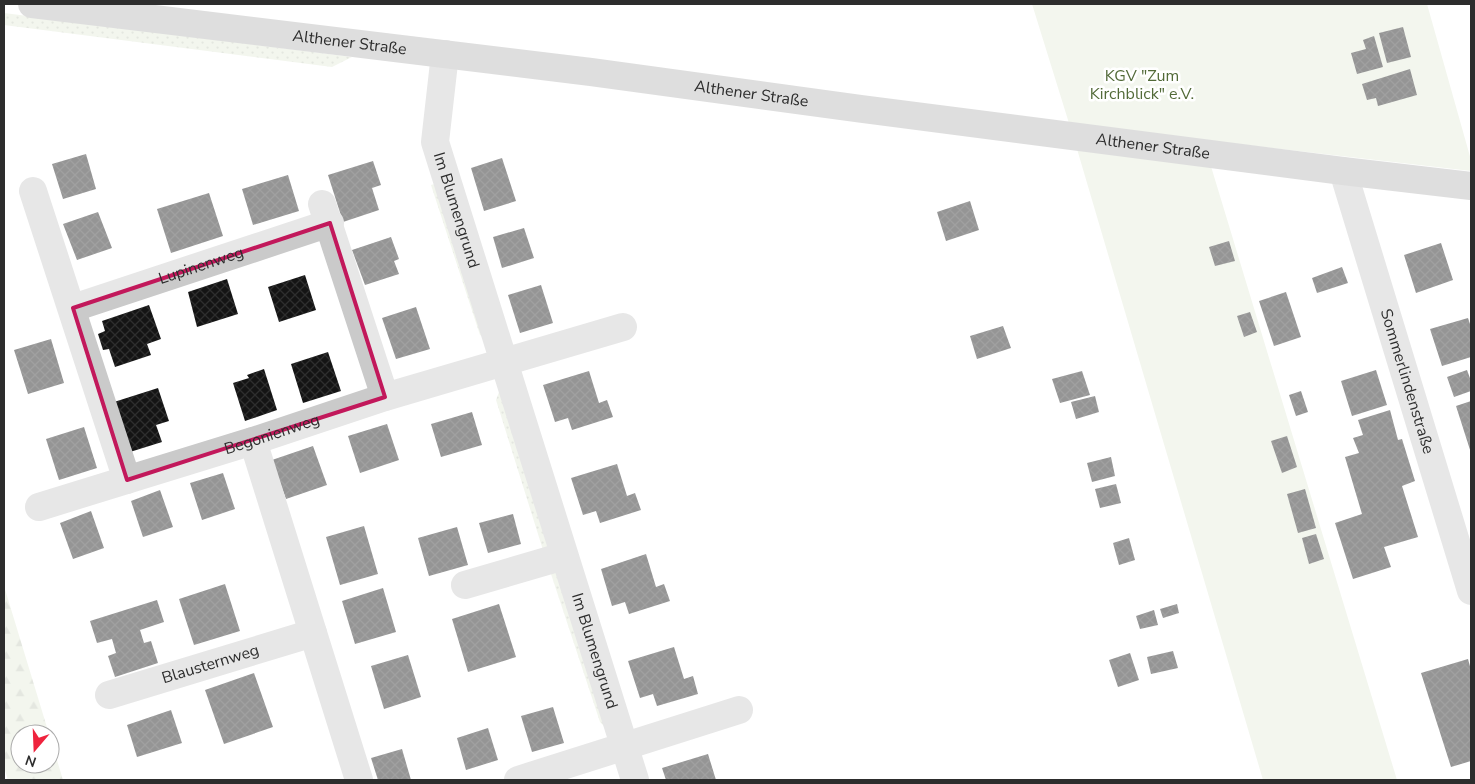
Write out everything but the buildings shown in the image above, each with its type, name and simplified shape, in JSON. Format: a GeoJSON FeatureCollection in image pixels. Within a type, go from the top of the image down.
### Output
{"type":"FeatureCollection","features":[{"type":"Feature","properties":{"kind":"main road","name":"Althener Straße"},"geometry":{"type":"LineString","coordinates":[[32,4],[445,54],[1471,186]]}},
{"type":"Feature","properties":{"kind":"street","name":"Im Blumengrund"},"geometry":{"type":"LineString","coordinates":[[445,54],[435,142],[635,780]]}},
{"type":"Feature","properties":{"kind":"street","name":"Sommerlindenstraße"},"geometry":{"type":"LineString","coordinates":[[1343,171],[1471,591]]}},
{"type":"Feature","properties":{"kind":"street"},"geometry":{"type":"LineString","coordinates":[[33,191],[73,308],[127,480]]}},
{"type":"Feature","properties":{"kind":"street","name":"Lupinenweg"},"geometry":{"type":"LineString","coordinates":[[73,308],[326,214],[385,397]]}},
{"type":"Feature","properties":{"kind":"street"},"geometry":{"type":"LineString","coordinates":[[505,362],[624,328]]}},
{"type":"Feature","properties":{"kind":"street","name":"Begonienweg"},"geometry":{"type":"LineString","coordinates":[[39,507],[253,441],[385,397],[505,362]]}},
{"type":"Feature","properties":{"kind":"street"},"geometry":{"type":"LineString","coordinates":[[253,441],[359,780]]}},
{"type":"Feature","properties":{"kind":"street"},"geometry":{"type":"LineString","coordinates":[[464,585],[564,556]]}},
{"type":"Feature","properties":{"kind":"street","name":"Blausternweg"},"geometry":{"type":"LineString","coordinates":[[109,695],[313,633]]}},
{"type":"Feature","properties":{"kind":"street"},"geometry":{"type":"LineString","coordinates":[[518,780],[739,710]]}},
{"type":"Feature","properties":{"kind":"highlighted area"},"geometry":{"type":"Polygon","coordinates":[[[330,223],[385,397],[127,480],[73,308],[330,223]]]}},
{"type":"Feature","properties":{"kind":"green space","name":"KGV \"Zum Kirchblick\" e.V."},"geometry":{"type":"Polygon","coordinates":[[[1032,4],[1427,4],[1471,160],[1471,171],[1203,140],[1397,780],[1263,780],[1077,149],[1032,4]]]}},
{"type":"Feature","properties":{"kind":"green space"},"geometry":{"type":"Polygon","coordinates":[[[4,13],[352,57],[332,67],[4,25],[4,13]]]}},
{"type":"Feature","properties":{"kind":"green space"},"geometry":{"type":"Polygon","coordinates":[[[438,183],[484,337],[480,335],[431,185],[438,183]]]}},
{"type":"Feature","properties":{"kind":"green space"},"geometry":{"type":"Polygon","coordinates":[[[502,390],[548,546],[543,550],[496,400],[499,392],[502,390]]]}},
{"type":"Feature","properties":{"kind":"green space"},"geometry":{"type":"Polygon","coordinates":[[[558,569],[610,732],[600,722],[550,571],[558,569]]]}},
{"type":"Feature","properties":{"kind":"green space"},"geometry":{"type":"Polygon","coordinates":[[[4,586],[46,724],[10,724],[10,774],[60,774],[60,770],[63,780],[8,780],[4,767],[4,586]]]}}]}
